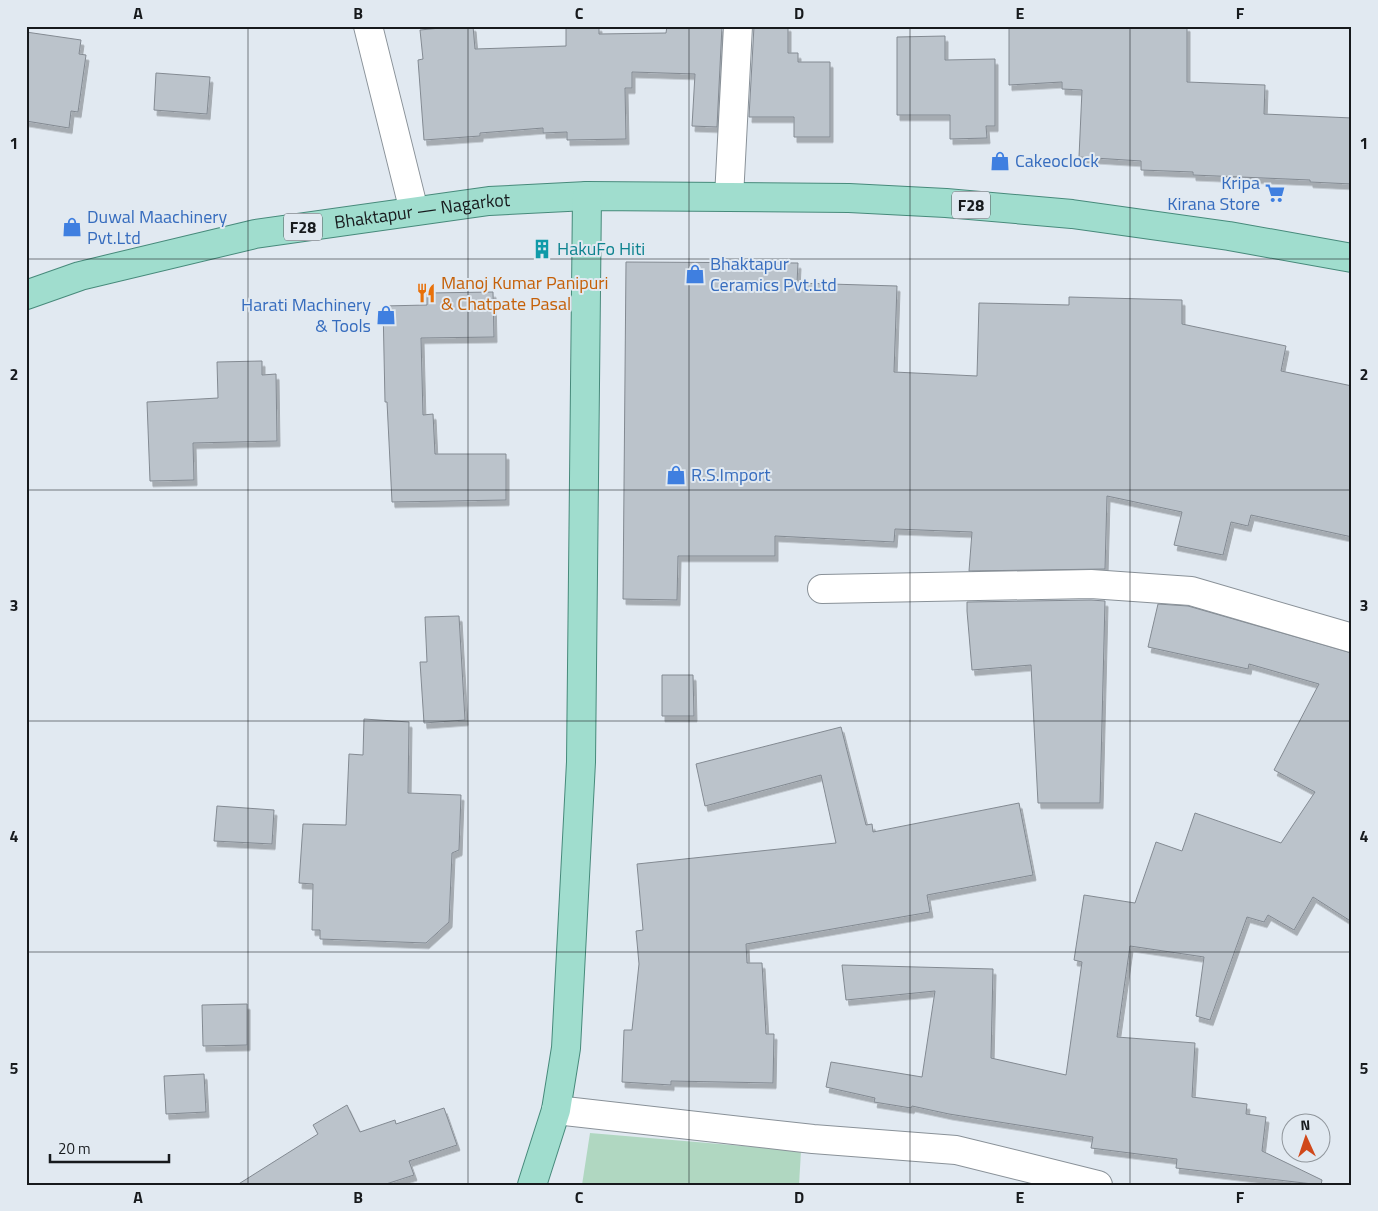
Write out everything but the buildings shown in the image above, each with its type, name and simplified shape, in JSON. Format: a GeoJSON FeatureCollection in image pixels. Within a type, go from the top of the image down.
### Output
{"type":"FeatureCollection","features":[{"type":"Feature","properties":{"kind":"main road","name":"Bhaktapur — Nagarkot"},"geometry":{"type":"LineString","coordinates":[[26,295],[80,276],[256,234],[489,201],[587,196]]}},
{"type":"Feature","properties":{"kind":"main road","name":"F28"},"geometry":{"type":"LineString","coordinates":[[587,196],[850,198],[946,203],[1072,214],[1228,236],[1352,258]]}},
{"type":"Feature","properties":{"kind":"main road"},"geometry":{"type":"LineString","coordinates":[[532,1185],[556,1110],[566,1048],[581,762],[587,196]]}},
{"type":"Feature","properties":{"kind":"street"},"geometry":{"type":"LineString","coordinates":[[368,26],[414,211]]}},
{"type":"Feature","properties":{"kind":"street"},"geometry":{"type":"LineString","coordinates":[[729,197],[738,26]]}},
{"type":"Feature","properties":{"kind":"street"},"geometry":{"type":"LineString","coordinates":[[822,589],[1091,584],[1191,591],[1352,638]]}},
{"type":"Feature","properties":{"kind":"street"},"geometry":{"type":"LineString","coordinates":[[556,1110],[814,1138],[956,1150],[1098,1185]]}},
{"type":"Feature","properties":{"kind":"green space"},"geometry":{"type":"Polygon","coordinates":[[[590,1133],[801,1151],[799,1185],[582,1185],[590,1133]]]}},
{"type":"Feature","properties":{"kind":"place","name":"Cakeoclock"},"geometry":{"type":"Point","coordinates":[1000,161]}},
{"type":"Feature","properties":{"kind":"place","name":"Kripa Kirana Store"},"geometry":{"type":"Point","coordinates":[1275,193]}},
{"type":"Feature","properties":{"kind":"place","name":"Duwal Maachinery Pvt.Ltd"},"geometry":{"type":"Point","coordinates":[72,227]}},
{"type":"Feature","properties":{"kind":"place","name":"HakuFo Hiti"},"geometry":{"type":"Point","coordinates":[542,249]}},
{"type":"Feature","properties":{"kind":"place","name":"Bhaktapur Ceramics Pvt.Ltd"},"geometry":{"type":"Point","coordinates":[695,274]}},
{"type":"Feature","properties":{"kind":"place","name":"Manoj Kumar Panipuri & Chatpate Pasal"},"geometry":{"type":"Point","coordinates":[426,293]}},
{"type":"Feature","properties":{"kind":"place","name":"Harati Machinery & Tools"},"geometry":{"type":"Point","coordinates":[386,315]}},
{"type":"Feature","properties":{"kind":"place","name":"R.S.Import"},"geometry":{"type":"Point","coordinates":[676,475]}}]}
